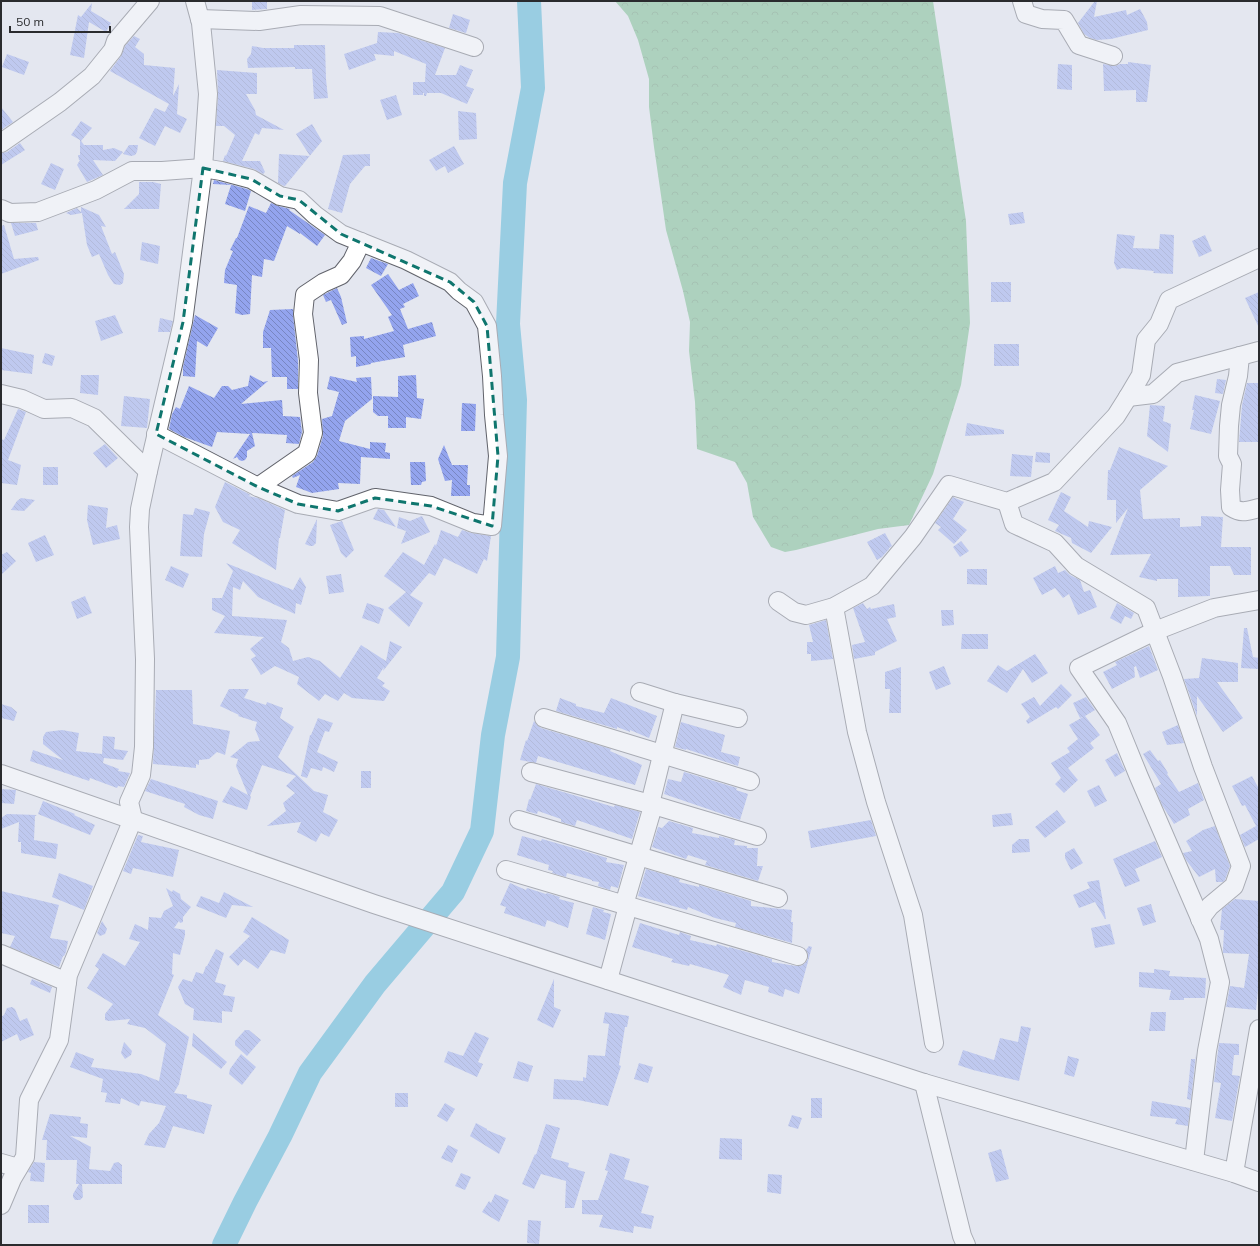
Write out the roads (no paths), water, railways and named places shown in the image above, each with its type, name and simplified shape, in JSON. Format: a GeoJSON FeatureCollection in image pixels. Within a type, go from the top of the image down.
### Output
{"type":"FeatureCollection","features":[{"type":"Feature","properties":{"kind":"street"},"geometry":{"type":"LineString","coordinates":[[1,143],[60,102],[92,76],[113,50],[116,41],[150,1]]}},
{"type":"Feature","properties":{"kind":"street"},"geometry":{"type":"LineString","coordinates":[[1,1205],[12,1179],[10,1166],[25,1157],[29,1100],[59,1040],[68,975],[133,819],[129,802],[141,775],[144,747],[145,658],[139,527],[140,509],[156,434],[183,322],[203,168],[208,94],[200,18],[195,1]]}},
{"type":"Feature","properties":{"kind":"street"},"geometry":{"type":"LineString","coordinates":[[1022,1],[1026,14],[1042,19],[1064,20],[1079,45],[1113,56]]}},
{"type":"Feature","properties":{"kind":"street"},"geometry":{"type":"LineString","coordinates":[[200,18],[259,21],[301,15],[380,16],[474,47]]}},
{"type":"Feature","properties":{"kind":"street"},"geometry":{"type":"LineString","coordinates":[[1,209],[10,213],[38,212],[96,190],[132,171],[162,171],[203,168],[221,170],[251,179],[280,196],[298,200],[315,215],[341,234],[406,260],[450,282],[474,302],[487,326],[498,456],[492,526],[474,523],[431,506],[375,498],[338,511],[298,504],[258,487],[156,434]]}},
{"type":"Feature","properties":{"kind":"street"},"geometry":{"type":"LineString","coordinates":[[258,487],[307,453],[313,433],[308,393],[309,360],[303,314],[305,295],[323,283],[342,275],[352,261],[361,242]]}},
{"type":"Feature","properties":{"kind":"street"},"geometry":{"type":"LineString","coordinates":[[778,601],[794,612],[806,615],[834,607],[872,586],[913,537],[949,485],[1006,502],[1054,482],[1116,416],[1141,375],[1146,340],[1159,324],[1169,300],[1259,258]]}},
{"type":"Feature","properties":{"kind":"street"},"geometry":{"type":"LineString","coordinates":[[1128,396],[1153,394],[1177,374],[1259,351]]}},
{"type":"Feature","properties":{"kind":"street"},"geometry":{"type":"LineString","coordinates":[[1240,356],[1238,376],[1231,405],[1229,426],[1228,456],[1232,464],[1230,490],[1231,507],[1238,511],[1247,511],[1259,508]]}},
{"type":"Feature","properties":{"kind":"street"},"geometry":{"type":"LineString","coordinates":[[1,394],[22,399],[44,409],[72,408],[94,418],[148,471]]}},
{"type":"Feature","properties":{"kind":"street"},"geometry":{"type":"LineString","coordinates":[[1006,502],[1014,524],[1055,543],[1076,566],[1146,608],[1172,676],[1203,767],[1241,866],[1234,886],[1210,906],[1200,919]]}},
{"type":"Feature","properties":{"kind":"street"},"geometry":{"type":"LineString","coordinates":[[1194,1161],[1207,1051],[1220,982],[1209,939],[1117,723],[1079,668],[1155,631],[1214,608],[1259,600]]}},
{"type":"Feature","properties":{"kind":"street"},"geometry":{"type":"LineString","coordinates":[[834,607],[857,732],[876,802],[913,915],[934,1043]]}},
{"type":"Feature","properties":{"kind":"street"},"geometry":{"type":"LineString","coordinates":[[640,692],[675,703],[738,718]]}},
{"type":"Feature","properties":{"kind":"street"},"geometry":{"type":"LineString","coordinates":[[608,980],[652,805],[662,754],[675,703]]}},
{"type":"Feature","properties":{"kind":"street"},"geometry":{"type":"LineString","coordinates":[[544,718],[750,781]]}},
{"type":"Feature","properties":{"kind":"street"},"geometry":{"type":"LineString","coordinates":[[531,772],[652,805],[757,836]]}},
{"type":"Feature","properties":{"kind":"street"},"geometry":{"type":"LineString","coordinates":[[1,774],[374,904],[924,1083],[1194,1161],[1259,1182]]}},
{"type":"Feature","properties":{"kind":"street"},"geometry":{"type":"LineString","coordinates":[[519,820],[778,898]]}},
{"type":"Feature","properties":{"kind":"street"},"geometry":{"type":"LineString","coordinates":[[506,870],[798,956]]}},
{"type":"Feature","properties":{"kind":"street"},"geometry":{"type":"LineString","coordinates":[[1,954],[67,982]]}},
{"type":"Feature","properties":{"kind":"street"},"geometry":{"type":"LineString","coordinates":[[1234,1173],[1259,1028]]}},
{"type":"Feature","properties":{"kind":"street"},"geometry":{"type":"LineString","coordinates":[[924,1083],[962,1236],[966,1245]]}},
{"type":"Feature","properties":{"kind":"waterway"},"geometry":{"type":"LineString","coordinates":[[224,1245],[280,1136],[310,1073],[375,984],[453,892],[482,831],[493,735],[508,657],[515,400],[508,324],[515,183],[533,88],[529,1]]}}]}
